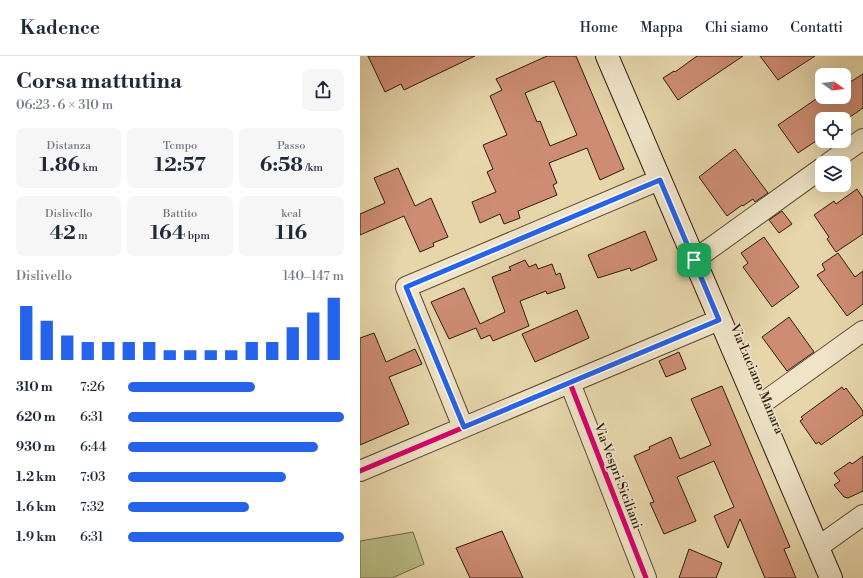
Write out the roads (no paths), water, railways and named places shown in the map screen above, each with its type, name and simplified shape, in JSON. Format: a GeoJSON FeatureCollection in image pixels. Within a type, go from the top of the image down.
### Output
{"type":"FeatureCollection","features":[{"type":"Feature","properties":{"kind":"main road","name":"Via Luciano Manara"},"geometry":{"type":"LineString","coordinates":[[607,56],[831,578]]}},
{"type":"Feature","properties":{"kind":"street"},"geometry":{"type":"LineString","coordinates":[[839,156],[863,139]]}},
{"type":"Feature","properties":{"kind":"street"},"geometry":{"type":"LineString","coordinates":[[694,260],[815,173]]}},
{"type":"Feature","properties":{"kind":"street"},"geometry":{"type":"LineString","coordinates":[[464,427],[406,287],[660,180]]}},
{"type":"Feature","properties":{"kind":"street"},"geometry":{"type":"LineString","coordinates":[[360,471],[719,320]]}},
{"type":"Feature","properties":{"kind":"street"},"geometry":{"type":"LineString","coordinates":[[757,407],[863,331]]}},
{"type":"Feature","properties":{"kind":"street","name":"Via Vespri Siciliani"},"geometry":{"type":"LineString","coordinates":[[570,383],[646,578]]}},
{"type":"Feature","properties":{"kind":"street"},"geometry":{"type":"LineString","coordinates":[[818,547],[863,515]]}}]}
